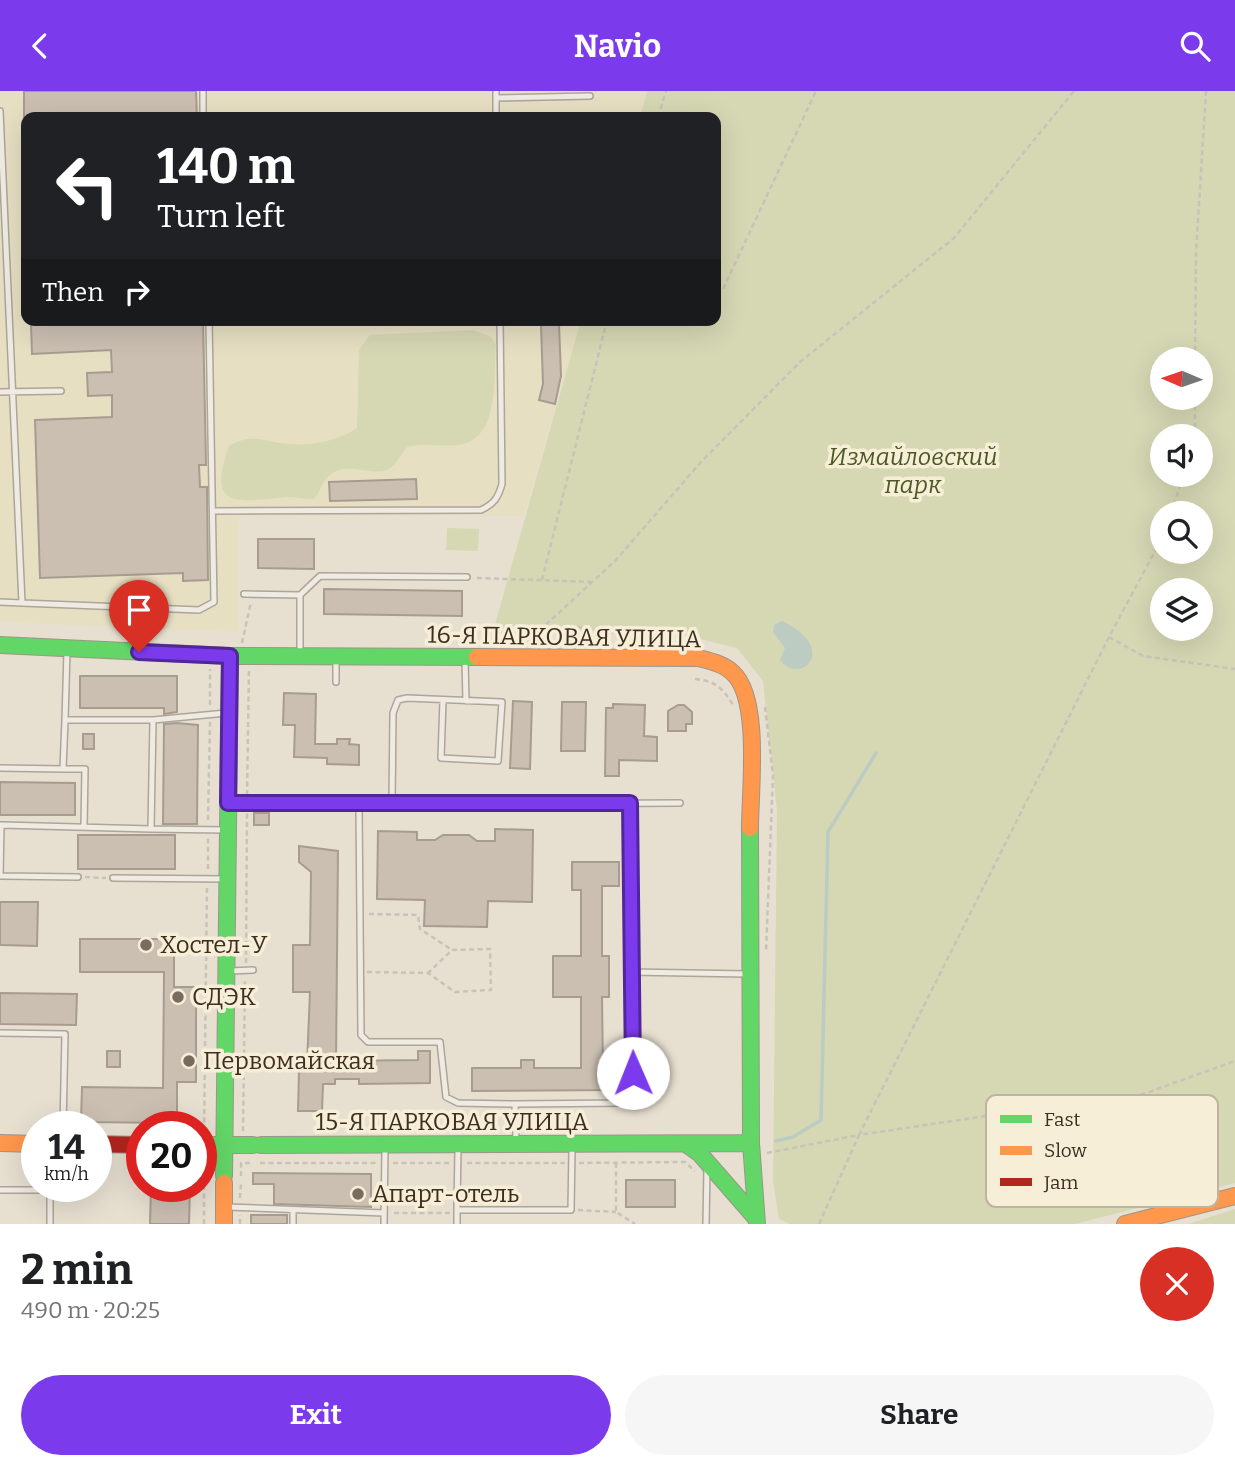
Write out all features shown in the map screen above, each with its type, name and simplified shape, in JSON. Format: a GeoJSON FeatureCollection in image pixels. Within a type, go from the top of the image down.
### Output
{"type":"FeatureCollection","features":[{"type":"Feature","properties":{"kind":"main road","name":"16-Я ПАРКОВАЯ УЛИЦА"},"geometry":{"type":"LineString","coordinates":[[0,645],[236,651],[300,657],[698,658],[726,665],[741,679],[750,708],[751,1149],[754,1221]]}},
{"type":"Feature","properties":{"kind":"main road"},"geometry":{"type":"LineString","coordinates":[[224,1216],[230,1178],[225,1145],[229,713],[236,651]]}},
{"type":"Feature","properties":{"kind":"main road","name":"15-Я ПАРКОВАЯ УЛИЦА"},"geometry":{"type":"LineString","coordinates":[[217,1142],[225,1145],[686,1144],[751,1149]]}},
{"type":"Feature","properties":{"kind":"main road"},"geometry":{"type":"LineString","coordinates":[[0,1143],[21,1144]]}},
{"type":"Feature","properties":{"kind":"main road"},"geometry":{"type":"LineString","coordinates":[[686,1144],[704,1169],[754,1221]]}},
{"type":"Feature","properties":{"kind":"main road"},"geometry":{"type":"LineString","coordinates":[[1218,1200],[1235,1196]]}},
{"type":"Feature","properties":{"kind":"main road"},"geometry":{"type":"LineString","coordinates":[[1125,1224],[1192,1207]]}},
{"type":"Feature","properties":{"kind":"lane"},"geometry":{"type":"LineString","coordinates":[[203,91],[203,112]]}},
{"type":"Feature","properties":{"kind":"lane"},"geometry":{"type":"LineString","coordinates":[[496,95],[590,96]]}},
{"type":"Feature","properties":{"kind":"lane"},"geometry":{"type":"LineString","coordinates":[[0,111],[3,241],[22,603]]}},
{"type":"Feature","properties":{"kind":"lane"},"geometry":{"type":"LineString","coordinates":[[0,602],[207,608],[214,602],[216,593],[209,326]]}},
{"type":"Feature","properties":{"kind":"lane"},"geometry":{"type":"LineString","coordinates":[[214,511],[481,510],[491,505],[498,498],[502,484],[500,326]]}},
{"type":"Feature","properties":{"kind":"lane"},"geometry":{"type":"LineString","coordinates":[[0,392],[61,391]]}},
{"type":"Feature","properties":{"kind":"lane"},"geometry":{"type":"LineString","coordinates":[[244,594],[299,594],[320,576],[467,577]]}},
{"type":"Feature","properties":{"kind":"lane"},"geometry":{"type":"LineString","coordinates":[[299,594],[300,657]]}},
{"type":"Feature","properties":{"kind":"lane"},"geometry":{"type":"LineString","coordinates":[[64,769],[67,648]]}},
{"type":"Feature","properties":{"kind":"lane"},"geometry":{"type":"LineString","coordinates":[[336,682],[337,657]]}},
{"type":"Feature","properties":{"kind":"lane"},"geometry":{"type":"LineString","coordinates":[[465,658],[466,701]]}},
{"type":"Feature","properties":{"kind":"lane"},"geometry":{"type":"LineString","coordinates":[[392,804],[396,702],[407,698],[502,702],[498,761],[441,758],[443,700]]}},
{"type":"Feature","properties":{"kind":"lane"},"geometry":{"type":"LineString","coordinates":[[65,720],[153,720],[229,713]]}},
{"type":"Feature","properties":{"kind":"lane"},"geometry":{"type":"LineString","coordinates":[[150,829],[153,720]]}},
{"type":"Feature","properties":{"kind":"lane"},"geometry":{"type":"LineString","coordinates":[[0,768],[85,769],[84,827]]}},
{"type":"Feature","properties":{"kind":"lane"},"geometry":{"type":"LineString","coordinates":[[228,803],[680,803]]}},
{"type":"Feature","properties":{"kind":"lane"},"geometry":{"type":"LineString","coordinates":[[359,804],[361,1035],[368,1042],[437,1040],[443,1048],[446,1097],[458,1103],[604,1104],[623,1103],[629,1097],[632,1084],[630,803]]}},
{"type":"Feature","properties":{"kind":"lane"},"geometry":{"type":"LineString","coordinates":[[78,877],[1,876],[1,825],[228,831]]}},
{"type":"Feature","properties":{"kind":"lane"},"geometry":{"type":"LineString","coordinates":[[113,879],[228,880]]}},
{"type":"Feature","properties":{"kind":"lane"},"geometry":{"type":"LineString","coordinates":[[227,971],[249,970]]}},
{"type":"Feature","properties":{"kind":"lane"},"geometry":{"type":"LineString","coordinates":[[631,972],[750,975]]}},
{"type":"Feature","properties":{"kind":"lane"},"geometry":{"type":"LineString","coordinates":[[0,1033],[65,1034],[63,1111]]}},
{"type":"Feature","properties":{"kind":"lane"},"geometry":{"type":"LineString","coordinates":[[514,1104],[516,1145]]}},
{"type":"Feature","properties":{"kind":"lane"},"geometry":{"type":"LineString","coordinates":[[457,1212],[571,1210],[572,1144]]}},
{"type":"Feature","properties":{"kind":"lane"},"geometry":{"type":"LineString","coordinates":[[384,1224],[385,1145]]}},
{"type":"Feature","properties":{"kind":"lane"},"geometry":{"type":"LineString","coordinates":[[457,1224],[458,1145]]}},
{"type":"Feature","properties":{"kind":"lane"},"geometry":{"type":"LineString","coordinates":[[704,1169],[706,1224]]}},
{"type":"Feature","properties":{"kind":"lane"},"geometry":{"type":"LineString","coordinates":[[0,1189],[21,1189]]}},
{"type":"Feature","properties":{"kind":"lane"},"geometry":{"type":"LineString","coordinates":[[50,1202],[50,1224]]}},
{"type":"Feature","properties":{"kind":"lane"},"geometry":{"type":"LineString","coordinates":[[224,1216],[293,1212],[384,1213]]}},
{"type":"Feature","properties":{"kind":"lane"},"geometry":{"type":"LineString","coordinates":[[293,1212],[293,1224]]}},
{"type":"Feature","properties":{"kind":"path"},"geometry":{"type":"LineString","coordinates":[[660,112],[666,91]]}},
{"type":"Feature","properties":{"kind":"path"},"geometry":{"type":"LineString","coordinates":[[723,289],[816,91]]}},
{"type":"Feature","properties":{"kind":"path"},"geometry":{"type":"LineString","coordinates":[[522,647],[615,561],[701,463],[800,362],[954,238],[1073,91]]}},
{"type":"Feature","properties":{"kind":"path"},"geometry":{"type":"LineString","coordinates":[[1195,347],[1196,240],[1206,91]]}},
{"type":"Feature","properties":{"kind":"path"},"geometry":{"type":"LineString","coordinates":[[542,580],[606,326]]}},
{"type":"Feature","properties":{"kind":"path"},"geometry":{"type":"LineString","coordinates":[[819,1224],[859,1135],[1150,560]]}},
{"type":"Feature","properties":{"kind":"path"},"geometry":{"type":"LineString","coordinates":[[467,577],[592,582]]}},
{"type":"Feature","properties":{"kind":"path"},"geometry":{"type":"LineString","coordinates":[[236,651],[252,594]]}},
{"type":"Feature","properties":{"kind":"path"},"geometry":{"type":"LineString","coordinates":[[543,628],[578,627],[691,644]]}},
{"type":"Feature","properties":{"kind":"path"},"geometry":{"type":"LineString","coordinates":[[1109,637],[1143,656],[1235,669]]}},
{"type":"Feature","properties":{"kind":"path"},"geometry":{"type":"LineString","coordinates":[[243,1131],[249,970],[249,663]]}},
{"type":"Feature","properties":{"kind":"path"},"geometry":{"type":"LineString","coordinates":[[204,1111],[211,669]]}},
{"type":"Feature","properties":{"kind":"path"},"geometry":{"type":"LineString","coordinates":[[764,704],[769,722],[773,775],[766,955]]}},
{"type":"Feature","properties":{"kind":"path"},"geometry":{"type":"LineString","coordinates":[[78,877],[113,879]]}},
{"type":"Feature","properties":{"kind":"path"},"geometry":{"type":"LineString","coordinates":[[360,914],[418,915],[420,929],[452,950],[490,949],[491,990],[455,992],[428,973],[360,972]]}},
{"type":"Feature","properties":{"kind":"path"},"geometry":{"type":"LineString","coordinates":[[428,973],[452,950]]}},
{"type":"Feature","properties":{"kind":"path"},"geometry":{"type":"LineString","coordinates":[[1140,1095],[1235,1061]]}},
{"type":"Feature","properties":{"kind":"path"},"geometry":{"type":"LineString","coordinates":[[751,1149],[986,1116]]}},
{"type":"Feature","properties":{"kind":"path"},"geometry":{"type":"LineString","coordinates":[[260,1163],[685,1162],[704,1169]]}},
{"type":"Feature","properties":{"kind":"path"},"geometry":{"type":"LineString","coordinates":[[230,1178],[241,1163],[253,1163]]}},
{"type":"Feature","properties":{"kind":"path"},"geometry":{"type":"LineString","coordinates":[[616,1163],[616,1212]]}},
{"type":"Feature","properties":{"kind":"path"},"geometry":{"type":"LineString","coordinates":[[204,1202],[204,1224]]}},
{"type":"Feature","properties":{"kind":"path"},"geometry":{"type":"LineString","coordinates":[[571,1210],[616,1212],[635,1224]]}},
{"type":"Feature","properties":{"kind":"path"},"geometry":{"type":"LineString","coordinates":[[384,1213],[457,1212]]}},
{"type":"Feature","properties":{"kind":"shaded area"},"geometry":{"type":"Polygon","coordinates":[[[0,91],[647,91],[641,112],[21,112],[21,326],[579,326],[524,516],[239,516],[239,632],[0,622],[0,91]]]}},
{"type":"Feature","properties":{"kind":"shaded area"},"geometry":{"type":"Polygon","coordinates":[[[782,621],[809,642],[811,661],[805,667],[788,667],[780,660],[785,648],[773,632],[774,625],[782,621]]]}},
{"type":"Feature","properties":{"kind":"green space","name":"Измайловский парк"},"geometry":{"type":"Polygon","coordinates":[[[647,91],[1235,91],[1235,1183],[1218,1187],[1218,1095],[986,1095],[986,1207],[1141,1207],[1075,1224],[790,1224],[779,1219],[773,1181],[777,811],[763,681],[737,648],[655,628],[492,635],[579,326],[721,326],[721,112],[641,112],[647,91]]]}},
{"type":"Feature","properties":{"kind":"green space"},"geometry":{"type":"Polygon","coordinates":[[[474,330],[491,337],[496,345],[493,401],[484,429],[475,438],[456,445],[407,447],[394,465],[383,471],[336,471],[326,478],[314,499],[287,497],[242,500],[231,498],[224,492],[221,482],[229,446],[245,439],[288,444],[315,443],[333,439],[357,428],[359,350],[370,335],[474,330]]]}},
{"type":"Feature","properties":{"kind":"green space"},"geometry":{"type":"Polygon","coordinates":[[[447,528],[479,529],[478,551],[446,550],[447,528]]]}},
{"type":"Feature","properties":{"kind":"green space"},"geometry":{"type":"Polygon","coordinates":[[[1235,1209],[1235,1224],[1188,1224],[1235,1209]]]}},
{"type":"Feature","properties":{"kind":"building"},"geometry":{"type":"Polygon","coordinates":[[[24,91],[196,91],[197,112],[24,112],[24,91]]]}},
{"type":"Feature","properties":{"kind":"building"},"geometry":{"type":"Polygon","coordinates":[[[31,326],[203,326],[206,465],[199,465],[200,487],[207,487],[208,580],[183,581],[183,573],[40,578],[35,420],[112,417],[112,395],[88,396],[87,373],[112,372],[111,350],[32,354],[31,326]]]}},
{"type":"Feature","properties":{"kind":"building"},"geometry":{"type":"Polygon","coordinates":[[[541,326],[559,326],[561,376],[555,404],[539,400],[543,384],[541,326]]]}},
{"type":"Feature","properties":{"kind":"building"},"geometry":{"type":"Polygon","coordinates":[[[416,479],[417,499],[330,501],[329,482],[416,479]]]}},
{"type":"Feature","properties":{"kind":"building"},"geometry":{"type":"Polygon","coordinates":[[[258,539],[314,539],[314,569],[258,568],[258,539]]]}},
{"type":"Feature","properties":{"kind":"building"},"geometry":{"type":"Polygon","coordinates":[[[324,589],[462,591],[462,616],[324,614],[324,589]]]}},
{"type":"Feature","properties":{"kind":"building"},"geometry":{"type":"Polygon","coordinates":[[[80,676],[177,676],[177,712],[164,714],[164,708],[80,708],[80,676]]]}},
{"type":"Feature","properties":{"kind":"building"},"geometry":{"type":"Polygon","coordinates":[[[284,693],[316,694],[315,744],[337,744],[337,739],[350,739],[349,744],[359,745],[359,765],[327,764],[327,758],[294,757],[295,725],[283,725],[284,693]]]}},
{"type":"Feature","properties":{"kind":"building"},"geometry":{"type":"Polygon","coordinates":[[[513,701],[532,702],[530,769],[510,768],[513,701]]]}},
{"type":"Feature","properties":{"kind":"building"},"geometry":{"type":"Polygon","coordinates":[[[562,702],[586,702],[585,751],[561,751],[562,702]]]}},
{"type":"Feature","properties":{"kind":"building"},"geometry":{"type":"Polygon","coordinates":[[[613,704],[645,705],[644,736],[657,737],[657,761],[619,760],[619,776],[605,776],[606,708],[613,708],[613,704]]]}},
{"type":"Feature","properties":{"kind":"building"},"geometry":{"type":"Polygon","coordinates":[[[678,705],[684,705],[692,712],[692,724],[686,724],[686,731],[668,731],[668,711],[678,705]]]}},
{"type":"Feature","properties":{"kind":"building"},"geometry":{"type":"Polygon","coordinates":[[[164,724],[198,725],[197,824],[163,824],[164,724]]]}},
{"type":"Feature","properties":{"kind":"building"},"geometry":{"type":"Polygon","coordinates":[[[83,734],[94,734],[94,749],[83,749],[83,734]]]}},
{"type":"Feature","properties":{"kind":"building"},"geometry":{"type":"Polygon","coordinates":[[[0,782],[75,783],[75,815],[0,815],[0,782]]]}},
{"type":"Feature","properties":{"kind":"building"},"geometry":{"type":"Polygon","coordinates":[[[254,813],[269,813],[269,825],[254,825],[254,813]]]}},
{"type":"Feature","properties":{"kind":"building"},"geometry":{"type":"Polygon","coordinates":[[[495,829],[533,830],[532,902],[488,901],[487,927],[424,926],[425,900],[377,899],[378,831],[417,832],[417,840],[435,840],[443,835],[469,835],[477,841],[495,841],[495,829]]]}},
{"type":"Feature","properties":{"kind":"building"},"geometry":{"type":"Polygon","coordinates":[[[78,835],[175,835],[175,869],[78,869],[78,835]]]}},
{"type":"Feature","properties":{"kind":"building"},"geometry":{"type":"Polygon","coordinates":[[[299,846],[338,851],[336,1061],[418,1060],[418,1051],[430,1051],[430,1083],[359,1084],[359,1079],[335,1079],[335,1084],[323,1084],[322,1111],[298,1111],[299,1071],[307,1064],[310,992],[293,992],[293,945],[310,945],[311,872],[299,862],[299,846]]]}},
{"type":"Feature","properties":{"kind":"building"},"geometry":{"type":"Polygon","coordinates":[[[572,862],[619,862],[619,886],[602,886],[602,956],[609,956],[609,997],[602,997],[603,1068],[619,1068],[619,1090],[472,1091],[472,1068],[521,1068],[521,1060],[534,1060],[534,1068],[581,1068],[581,997],[553,997],[553,956],[581,956],[581,890],[572,890],[572,862]]]}},
{"type":"Feature","properties":{"kind":"building"},"geometry":{"type":"Polygon","coordinates":[[[0,902],[38,902],[37,946],[0,945],[0,902]]]}},
{"type":"Feature","properties":{"kind":"building"},"geometry":{"type":"Polygon","coordinates":[[[80,939],[174,939],[174,987],[196,987],[196,1082],[177,1082],[177,1111],[126,1111],[126,1122],[112,1122],[112,1111],[81,1111],[82,1087],[163,1088],[164,972],[80,972],[80,939]]]}},
{"type":"Feature","properties":{"kind":"building"},"geometry":{"type":"Polygon","coordinates":[[[0,993],[77,994],[76,1025],[0,1024],[0,993]]]}},
{"type":"Feature","properties":{"kind":"building"},"geometry":{"type":"Polygon","coordinates":[[[107,1051],[120,1051],[120,1067],[107,1067],[107,1051]]]}},
{"type":"Feature","properties":{"kind":"building"},"geometry":{"type":"Polygon","coordinates":[[[253,1173],[371,1174],[371,1207],[274,1204],[274,1184],[253,1184],[253,1173]]]}},
{"type":"Feature","properties":{"kind":"building"},"geometry":{"type":"Polygon","coordinates":[[[626,1180],[675,1180],[675,1207],[626,1207],[626,1180]]]}},
{"type":"Feature","properties":{"kind":"building"},"geometry":{"type":"Polygon","coordinates":[[[151,1202],[190,1202],[189,1224],[150,1224],[151,1202]]]}},
{"type":"Feature","properties":{"kind":"building"},"geometry":{"type":"Polygon","coordinates":[[[251,1215],[287,1215],[287,1224],[251,1224],[251,1215]]]}},
{"type":"Feature","properties":{"kind":"waterway"},"geometry":{"type":"LineString","coordinates":[[776,1141],[793,1137],[821,1120],[828,832],[876,753]]}},
{"type":"Feature","properties":{"kind":"traffic: fast"},"geometry":{"type":"LineString","coordinates":[[0,645],[230,656],[477,657]]}},
{"type":"Feature","properties":{"kind":"traffic: fast"},"geometry":{"type":"LineString","coordinates":[[224,1176],[230,656]]}},
{"type":"Feature","properties":{"kind":"traffic: fast"},"geometry":{"type":"LineString","coordinates":[[750,828],[751,1143],[757,1224]]}},
{"type":"Feature","properties":{"kind":"traffic: fast"},"geometry":{"type":"LineString","coordinates":[[261,1145],[751,1143]]}},
{"type":"Feature","properties":{"kind":"traffic: fast"},"geometry":{"type":"LineString","coordinates":[[686,1144],[700,1154],[754,1216]]}},
{"type":"Feature","properties":{"kind":"traffic: fast"},"geometry":{"type":"LineString","coordinates":[[217,1145],[253,1145]]}},
{"type":"Feature","properties":{"kind":"traffic: slow"},"geometry":{"type":"LineString","coordinates":[[477,657],[698,658],[725,667],[742,686],[751,723],[750,828]]}},
{"type":"Feature","properties":{"kind":"traffic: slow"},"geometry":{"type":"LineString","coordinates":[[0,1143],[21,1144]]}},
{"type":"Feature","properties":{"kind":"traffic: slow"},"geometry":{"type":"LineString","coordinates":[[224,1183],[224,1224]]}},
{"type":"Feature","properties":{"kind":"traffic: slow"},"geometry":{"type":"LineString","coordinates":[[1218,1200],[1235,1196]]}},
{"type":"Feature","properties":{"kind":"traffic: slow"},"geometry":{"type":"LineString","coordinates":[[1125,1224],[1192,1207]]}},
{"type":"Feature","properties":{"kind":"traffic: jam"},"geometry":{"type":"LineString","coordinates":[[112,1144],[126,1145]]}},
{"type":"Feature","properties":{"kind":"place","name":"Хостел-У"},"geometry":{"type":"Point","coordinates":[146,945]}},
{"type":"Feature","properties":{"kind":"place","name":"СДЭК"},"geometry":{"type":"Point","coordinates":[178,997]}},
{"type":"Feature","properties":{"kind":"place","name":"Первомайская"},"geometry":{"type":"Point","coordinates":[189,1061]}},
{"type":"Feature","properties":{"kind":"place","name":"Апарт-отель"},"geometry":{"type":"Point","coordinates":[358,1194]}},
{"type":"Feature","properties":{"kind":"route"},"geometry":{"type":"LineString","coordinates":[[139,652],[230,656],[228,803],[630,803],[633,1073]]}}]}
